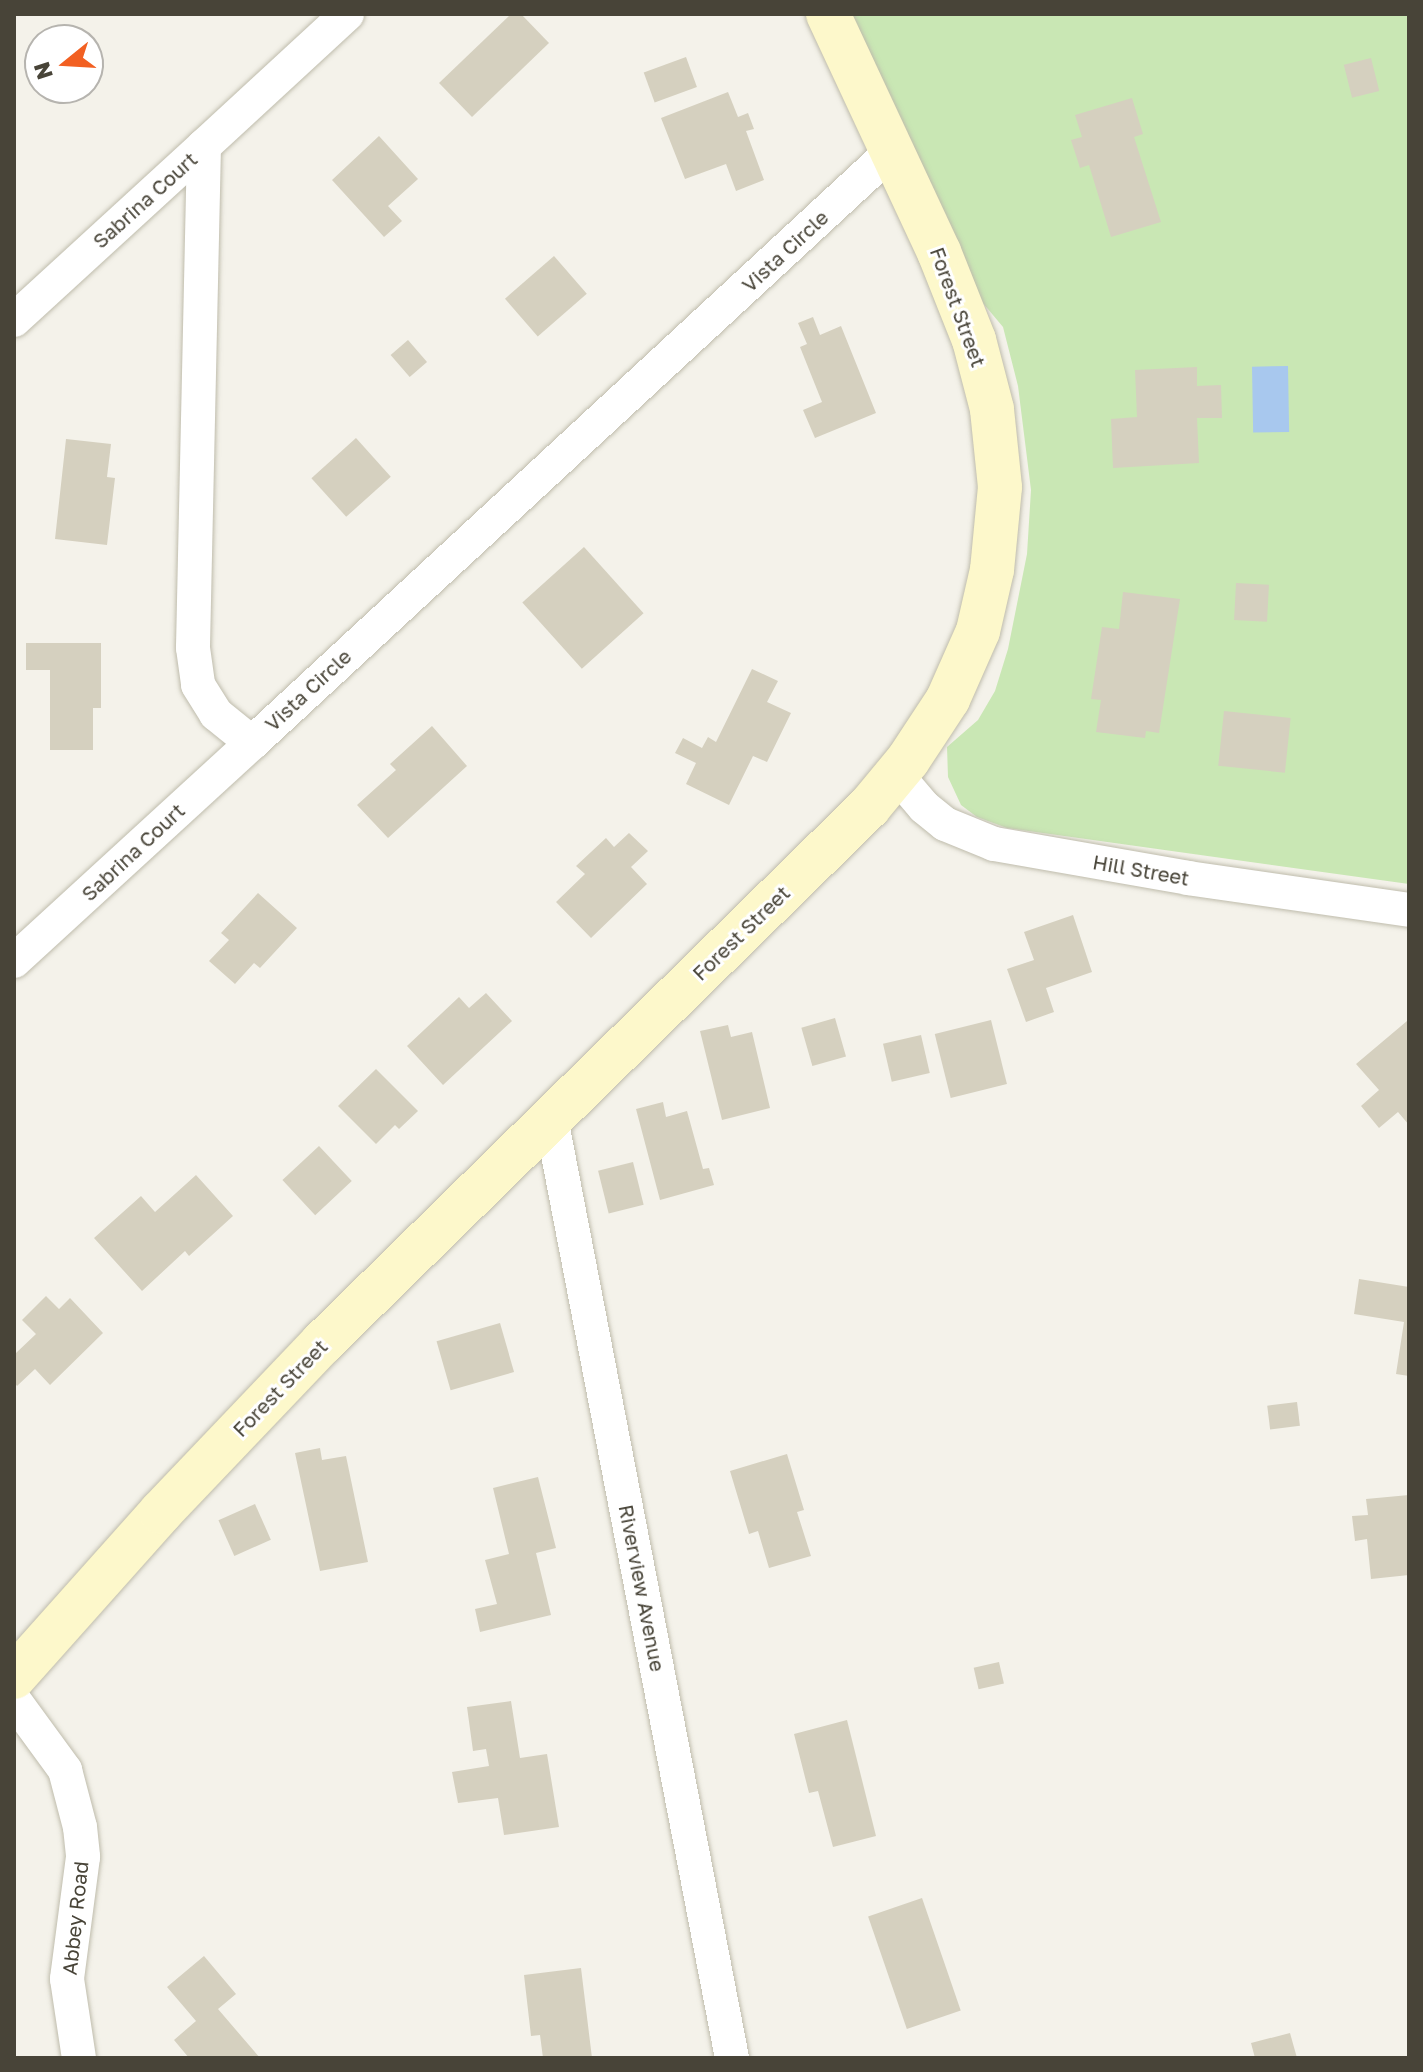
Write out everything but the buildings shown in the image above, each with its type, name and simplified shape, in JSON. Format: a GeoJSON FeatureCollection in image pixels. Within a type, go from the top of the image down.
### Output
{"type":"FeatureCollection","features":[{"type":"Feature","properties":{"kind":"street"},"geometry":{"type":"LineString","coordinates":[[204,146],[347,14]]}},
{"type":"Feature","properties":{"kind":"street","name":"Forest Street"},"geometry":{"type":"LineString","coordinates":[[14,1677],[161,1512],[322,1343],[804,873],[896,774],[948,699],[978,631],[992,570],[1000,487],[992,409],[974,340],[892,151],[828,14]]}},
{"type":"Feature","properties":{"kind":"street","name":"Sabrina Court"},"geometry":{"type":"LineString","coordinates":[[14,320],[204,146]]}},
{"type":"Feature","properties":{"kind":"street","name":"Vista Circle"},"geometry":{"type":"LineString","coordinates":[[204,146],[193,648],[198,685],[216,714],[252,743],[892,151]]}},
{"type":"Feature","properties":{"kind":"street","name":"Sabrina Court"},"geometry":{"type":"LineString","coordinates":[[14,961],[252,743]]}},
{"type":"Feature","properties":{"kind":"street","name":"Hill Street"},"geometry":{"type":"LineString","coordinates":[[896,774],[924,807],[945,824],[994,844],[1204,881],[1409,910]]}},
{"type":"Feature","properties":{"kind":"street","name":"Riverview Avenue"},"geometry":{"type":"LineString","coordinates":[[551,1118],[732,2058]]}},
{"type":"Feature","properties":{"kind":"street","name":"Abbey Road"},"geometry":{"type":"LineString","coordinates":[[14,1700],[65,1770],[78,1815],[83,1857],[67,1979],[79,2058]]}},
{"type":"Feature","properties":{"kind":"green space"},"geometry":{"type":"Polygon","coordinates":[[[844,14],[1409,14],[1409,884],[1007,828],[977,817],[961,805],[948,777],[947,747],[978,720],[995,691],[1008,649],[1027,554],[1031,490],[1018,386],[1003,327],[972,290],[844,14]]]}},
{"type":"Feature","properties":{"kind":"water"},"geometry":{"type":"Polygon","coordinates":[[[1288,366],[1289,432],[1253,433],[1252,367],[1288,366]]]}}]}
